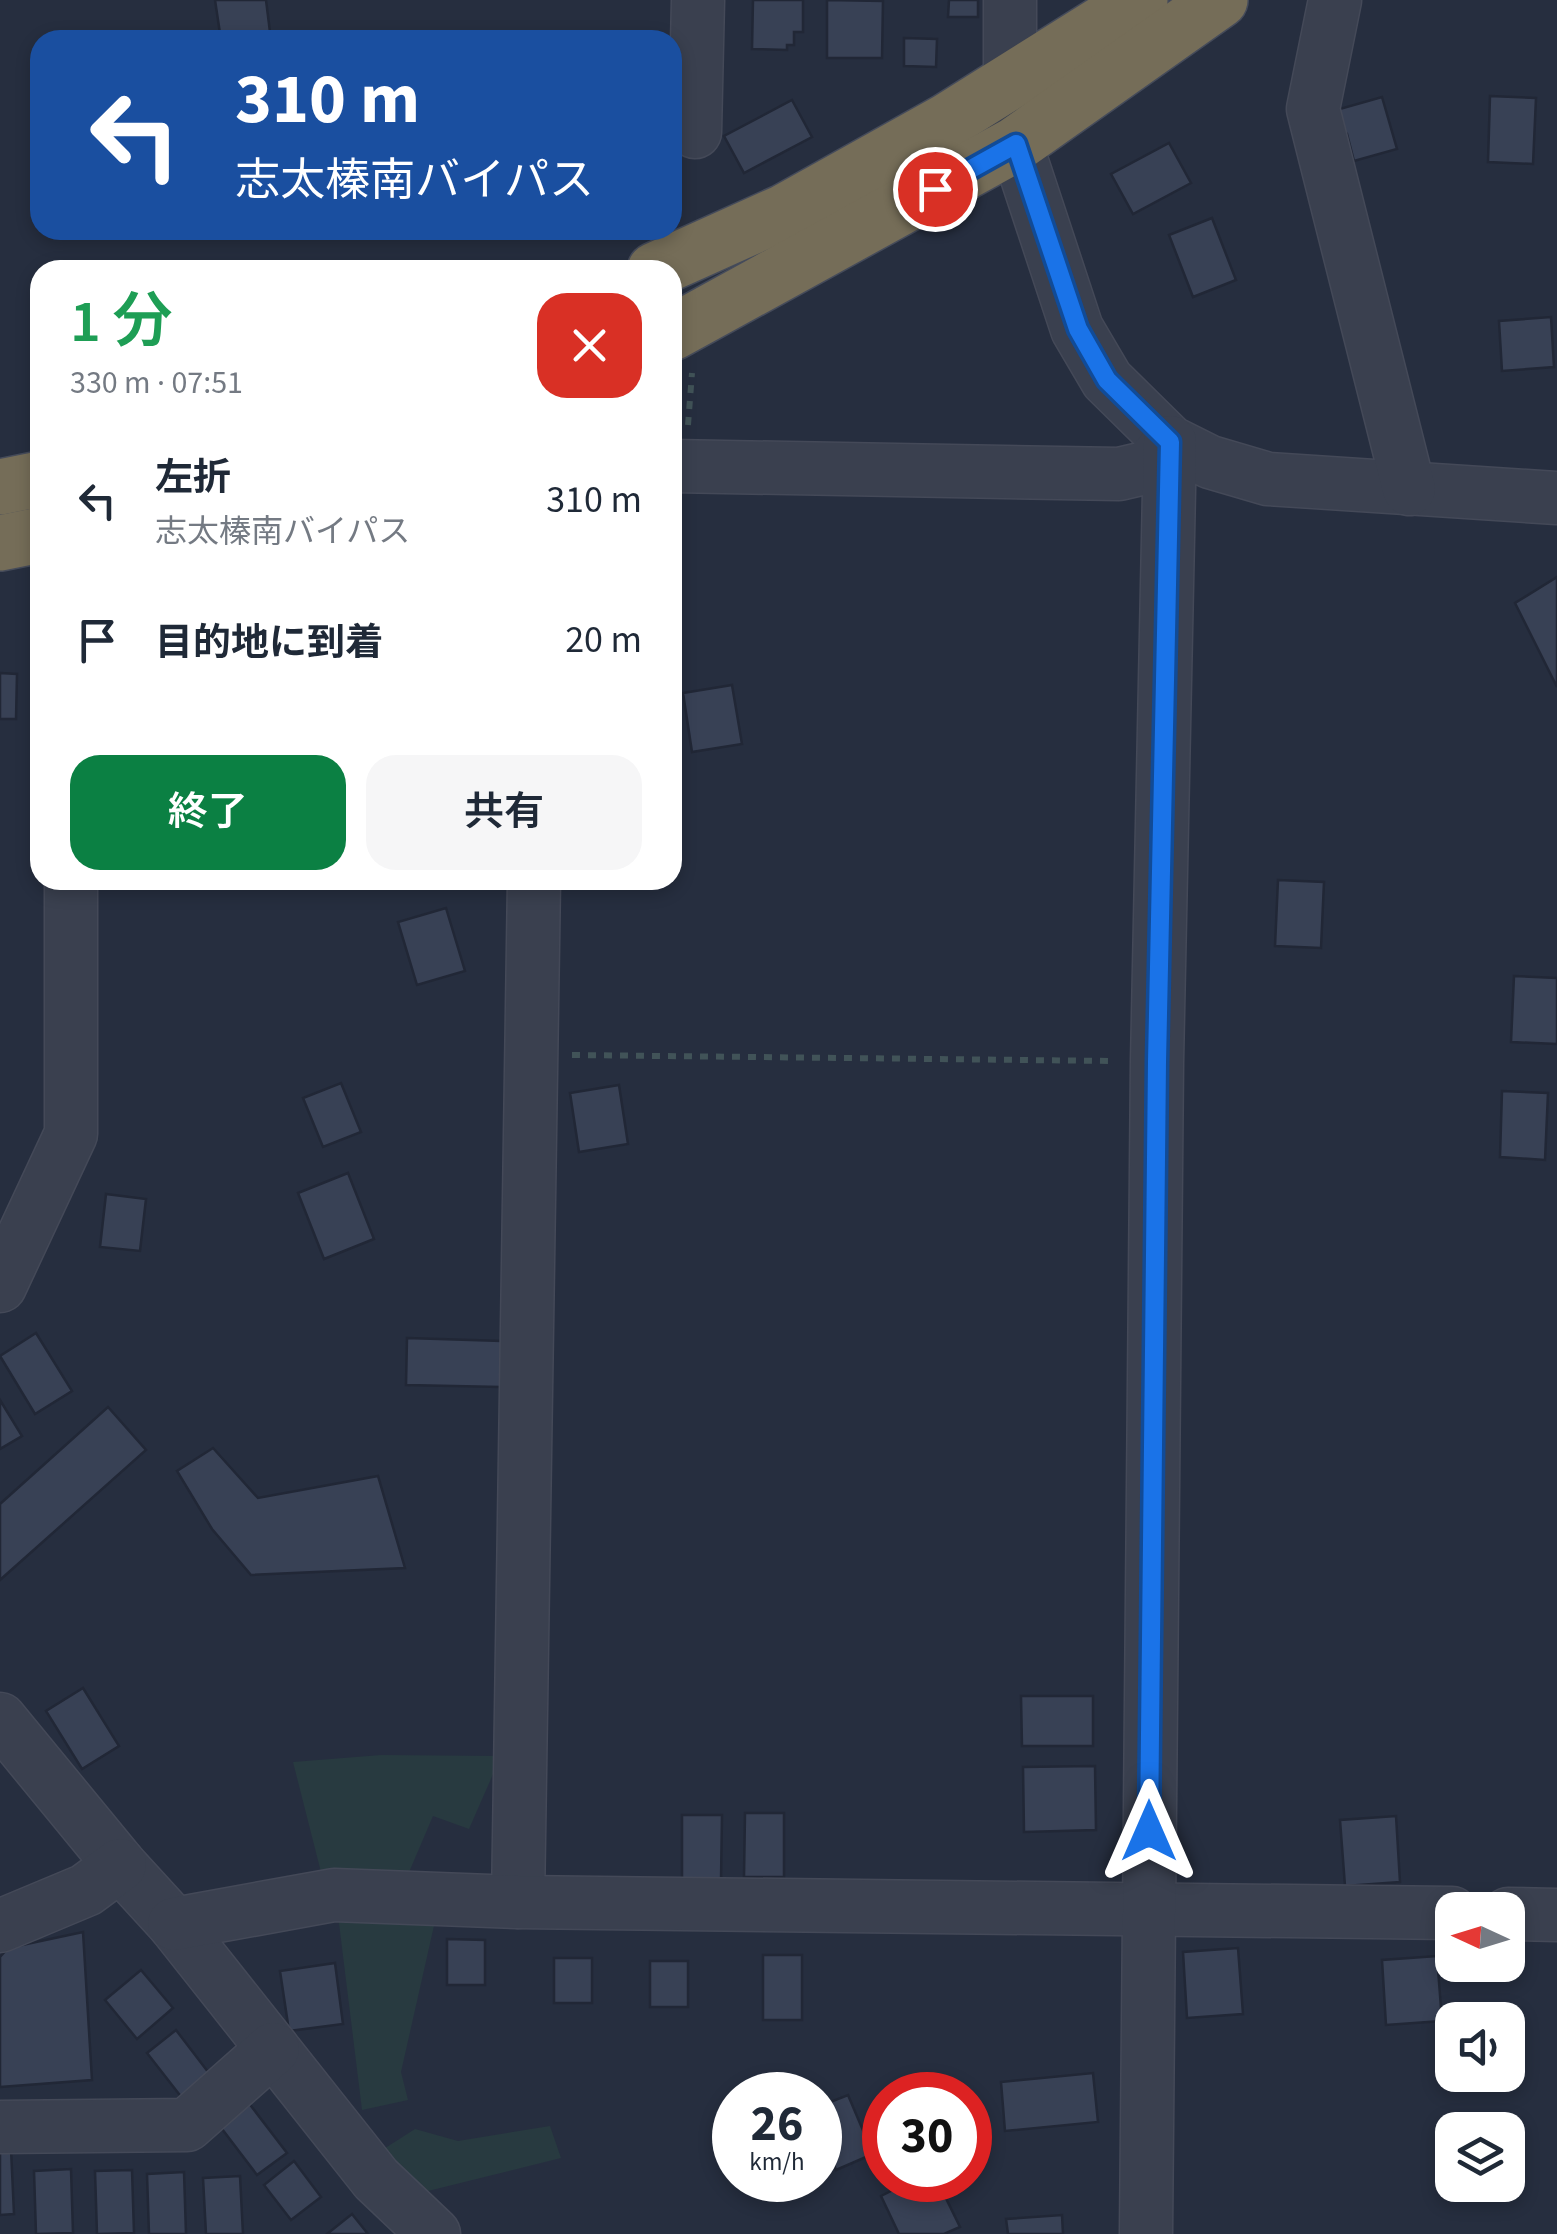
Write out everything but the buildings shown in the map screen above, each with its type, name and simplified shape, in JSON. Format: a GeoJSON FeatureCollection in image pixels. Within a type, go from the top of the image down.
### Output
{"type":"FeatureCollection","features":[{"type":"Feature","properties":{"kind":"highway"},"geometry":{"type":"LineString","coordinates":[[677,260],[784,212],[947,121],[1140,0]]}},
{"type":"Feature","properties":{"kind":"highway"},"geometry":{"type":"LineString","coordinates":[[682,349],[1016,144],[1220,0]]}},
{"type":"Feature","properties":{"kind":"highway"},"geometry":{"type":"LineString","coordinates":[[0,487],[30,481]]}},
{"type":"Feature","properties":{"kind":"highway"},"geometry":{"type":"LineString","coordinates":[[0,544],[30,537]]}},
{"type":"Feature","properties":{"kind":"street"},"geometry":{"type":"LineString","coordinates":[[695,132],[698,0]]}},
{"type":"Feature","properties":{"kind":"street"},"geometry":{"type":"LineString","coordinates":[[1010,0],[1010,80],[1016,144],[1078,329],[1107,380],[1170,442],[1210,462],[1268,479],[1557,498]]}},
{"type":"Feature","properties":{"kind":"street"},"geometry":{"type":"LineString","coordinates":[[1335,0],[1314,109],[1408,488]]}},
{"type":"Feature","properties":{"kind":"street"},"geometry":{"type":"LineString","coordinates":[[682,466],[1119,474],[1149,467],[1170,442]]}},
{"type":"Feature","properties":{"kind":"street"},"geometry":{"type":"LineString","coordinates":[[1146,2234],[1157,1062],[1170,442]]}},
{"type":"Feature","properties":{"kind":"street"},"geometry":{"type":"LineString","coordinates":[[0,1286],[70,1134],[72,890]]}},
{"type":"Feature","properties":{"kind":"street"},"geometry":{"type":"LineString","coordinates":[[518,1902],[534,890]]}},
{"type":"Feature","properties":{"kind":"street"},"geometry":{"type":"LineString","coordinates":[[0,1720],[174,1924],[376,2178],[434,2234]]}},
{"type":"Feature","properties":{"kind":"street"},"geometry":{"type":"LineString","coordinates":[[0,1926],[86,1890],[120,1865]]}},
{"type":"Feature","properties":{"kind":"street"},"geometry":{"type":"LineString","coordinates":[[174,1924],[334,1895],[518,1902],[1435,1913]]}},
{"type":"Feature","properties":{"kind":"street"},"geometry":{"type":"LineString","coordinates":[[1525,1914],[1557,1915]]}},
{"type":"Feature","properties":{"kind":"street"},"geometry":{"type":"LineString","coordinates":[[0,2127],[187,2125],[273,2048]]}},
{"type":"Feature","properties":{"kind":"path"},"geometry":{"type":"LineString","coordinates":[[531,1054],[1157,1062]]}},
{"type":"Feature","properties":{"kind":"shaded area"},"geometry":{"type":"Polygon","coordinates":[[[381,1755],[501,1756],[469,1829],[433,1816],[401,1891],[324,1884],[293,1762],[381,1755]]]}},
{"type":"Feature","properties":{"kind":"shaded area"},"geometry":{"type":"Polygon","coordinates":[[[336,1899],[438,1908],[401,2072],[408,2100],[362,2110],[336,1899]]]}},
{"type":"Feature","properties":{"kind":"shaded area"},"geometry":{"type":"Polygon","coordinates":[[[550,2126],[561,2158],[420,2193],[379,2152],[415,2129],[458,2141],[550,2126]]]}},
{"type":"Feature","properties":{"kind":"route"},"geometry":{"type":"LineString","coordinates":[[935,189],[1016,144],[1078,329],[1107,380],[1170,442],[1157,1062],[1149,1831]]}}]}
